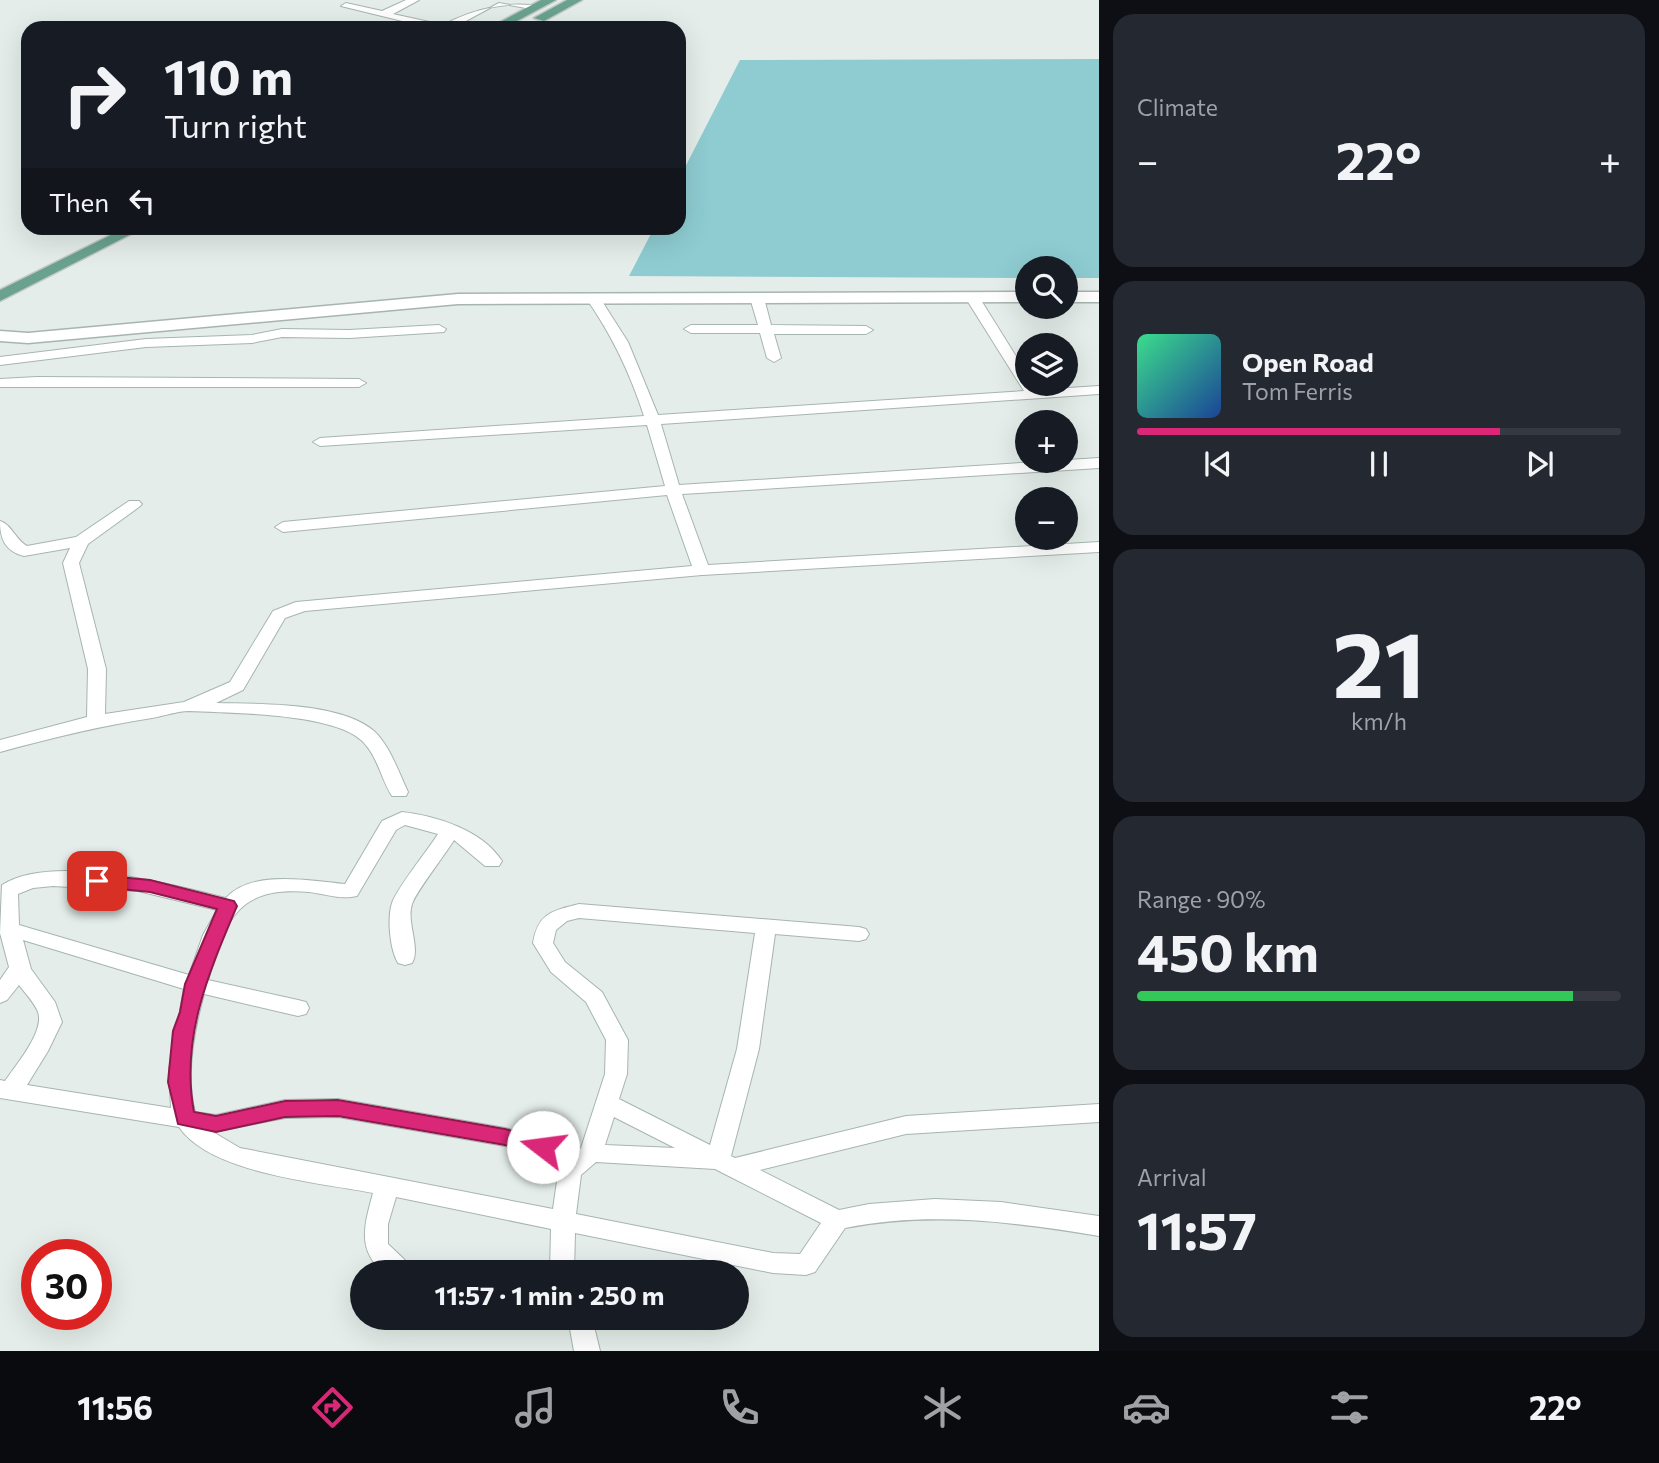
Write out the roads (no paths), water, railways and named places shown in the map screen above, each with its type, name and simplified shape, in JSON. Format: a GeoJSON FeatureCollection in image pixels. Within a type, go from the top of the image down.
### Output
{"type":"FeatureCollection","features":[{"type":"Feature","properties":{"kind":"main road"},"geometry":{"type":"LineString","coordinates":[[509,21],[550,0]]}},
{"type":"Feature","properties":{"kind":"main road"},"geometry":{"type":"LineString","coordinates":[[535,21],[576,0]]}},
{"type":"Feature","properties":{"kind":"main road"},"geometry":{"type":"LineString","coordinates":[[0,289],[104,235]]}},
{"type":"Feature","properties":{"kind":"main road"},"geometry":{"type":"LineString","coordinates":[[0,296],[122,235]]}},
{"type":"Feature","properties":{"kind":"street"},"geometry":{"type":"LineString","coordinates":[[384,15],[414,0]]}},
{"type":"Feature","properties":{"kind":"street"},"geometry":{"type":"LineString","coordinates":[[458,21],[498,0],[537,7]]}},
{"type":"Feature","properties":{"kind":"street"},"geometry":{"type":"LineString","coordinates":[[346,6],[412,21]]}},
{"type":"Feature","properties":{"kind":"street"},"geometry":{"type":"LineString","coordinates":[[972,297],[1015,365]]}},
{"type":"Feature","properties":{"kind":"street"},"geometry":{"type":"LineString","coordinates":[[0,336],[28,338],[458,299],[1015,297]]}},
{"type":"Feature","properties":{"kind":"street"},"geometry":{"type":"LineString","coordinates":[[1078,297],[1099,297]]}},
{"type":"Feature","properties":{"kind":"street"},"geometry":{"type":"LineString","coordinates":[[593,298],[626,349],[653,420],[702,570]]}},
{"type":"Feature","properties":{"kind":"street"},"geometry":{"type":"LineString","coordinates":[[757,298],[774,358]]}},
{"type":"Feature","properties":{"kind":"street"},"geometry":{"type":"LineString","coordinates":[[0,361],[146,343],[252,339],[282,333],[349,334],[439,329]]}},
{"type":"Feature","properties":{"kind":"street"},"geometry":{"type":"LineString","coordinates":[[691,329],[866,330]]}},
{"type":"Feature","properties":{"kind":"street"},"geometry":{"type":"LineString","coordinates":[[0,383],[359,383]]}},
{"type":"Feature","properties":{"kind":"street"},"geometry":{"type":"LineString","coordinates":[[1078,391],[1099,390]]}},
{"type":"Feature","properties":{"kind":"street"},"geometry":{"type":"LineString","coordinates":[[320,442],[1015,395]]}},
{"type":"Feature","properties":{"kind":"street"},"geometry":{"type":"LineString","coordinates":[[283,527],[674,490],[1099,463]]}},
{"type":"Feature","properties":{"kind":"street"},"geometry":{"type":"LineString","coordinates":[[0,526],[14,545],[23,551],[81,541],[134,504]]}},
{"type":"Feature","properties":{"kind":"street"},"geometry":{"type":"LineString","coordinates":[[81,541],[71,563],[97,669],[96,721]]}},
{"type":"Feature","properties":{"kind":"street"},"geometry":{"type":"LineString","coordinates":[[0,746],[96,721],[188,707],[226,693],[237,685],[279,615],[302,607],[702,570],[1099,547]]}},
{"type":"Feature","properties":{"kind":"street"},"geometry":{"type":"LineString","coordinates":[[188,707],[317,716],[351,724],[368,735],[399,792]]}},
{"type":"Feature","properties":{"kind":"street"},"geometry":{"type":"LineString","coordinates":[[492,861],[467,838],[419,820],[402,818],[389,826],[350,891],[303,885],[242,894],[228,906],[194,984],[190,1012],[183,1031],[178,1082],[185,1118],[216,1148],[236,1156],[773,1263],[806,1265],[837,1220],[863,1213],[957,1208],[995,1210],[1099,1226]]}},
{"type":"Feature","properties":{"kind":"street"},"geometry":{"type":"LineString","coordinates":[[405,958],[401,930],[402,904],[450,832]]}},
{"type":"Feature","properties":{"kind":"street"},"geometry":{"type":"LineString","coordinates":[[228,906],[150,886],[71,879],[21,882],[10,887],[6,896],[6,928],[20,968],[35,993],[51,1011],[52,1025],[6,1090],[216,1124],[285,1109],[338,1108],[505,1137],[543,1147],[570,1171]]}},
{"type":"Feature","properties":{"kind":"street"},"geometry":{"type":"LineString","coordinates":[[562,1260],[563,1222],[570,1171],[591,1153],[616,1074],[617,1040],[610,1021],[594,997],[558,967],[543,943],[546,927],[560,916],[579,911],[859,934]]}},
{"type":"Feature","properties":{"kind":"street"},"geometry":{"type":"LineString","coordinates":[[726,1163],[748,1049],[766,927]]}},
{"type":"Feature","properties":{"kind":"street"},"geometry":{"type":"LineString","coordinates":[[6,928],[194,984],[298,1008]]}},
{"type":"Feature","properties":{"kind":"street"},"geometry":{"type":"LineString","coordinates":[[0,995],[20,968]]}},
{"type":"Feature","properties":{"kind":"street"},"geometry":{"type":"LineString","coordinates":[[608,1104],[837,1220]]}},
{"type":"Feature","properties":{"kind":"street"},"geometry":{"type":"LineString","coordinates":[[591,1153],[726,1163],[906,1125],[1099,1113]]}},
{"type":"Feature","properties":{"kind":"street"},"geometry":{"type":"LineString","coordinates":[[383,1260],[376,1251],[374,1238],[387,1186]]}},
{"type":"Feature","properties":{"kind":"street"},"geometry":{"type":"LineString","coordinates":[[583,1330],[587,1351]]}},
{"type":"Feature","properties":{"kind":"water"},"geometry":{"type":"Polygon","coordinates":[[[1099,59],[1099,278],[1078,278],[1078,256],[1015,256],[1015,278],[629,276],[650,235],[686,235],[686,165],[740,60],[1099,59]]]}}]}
